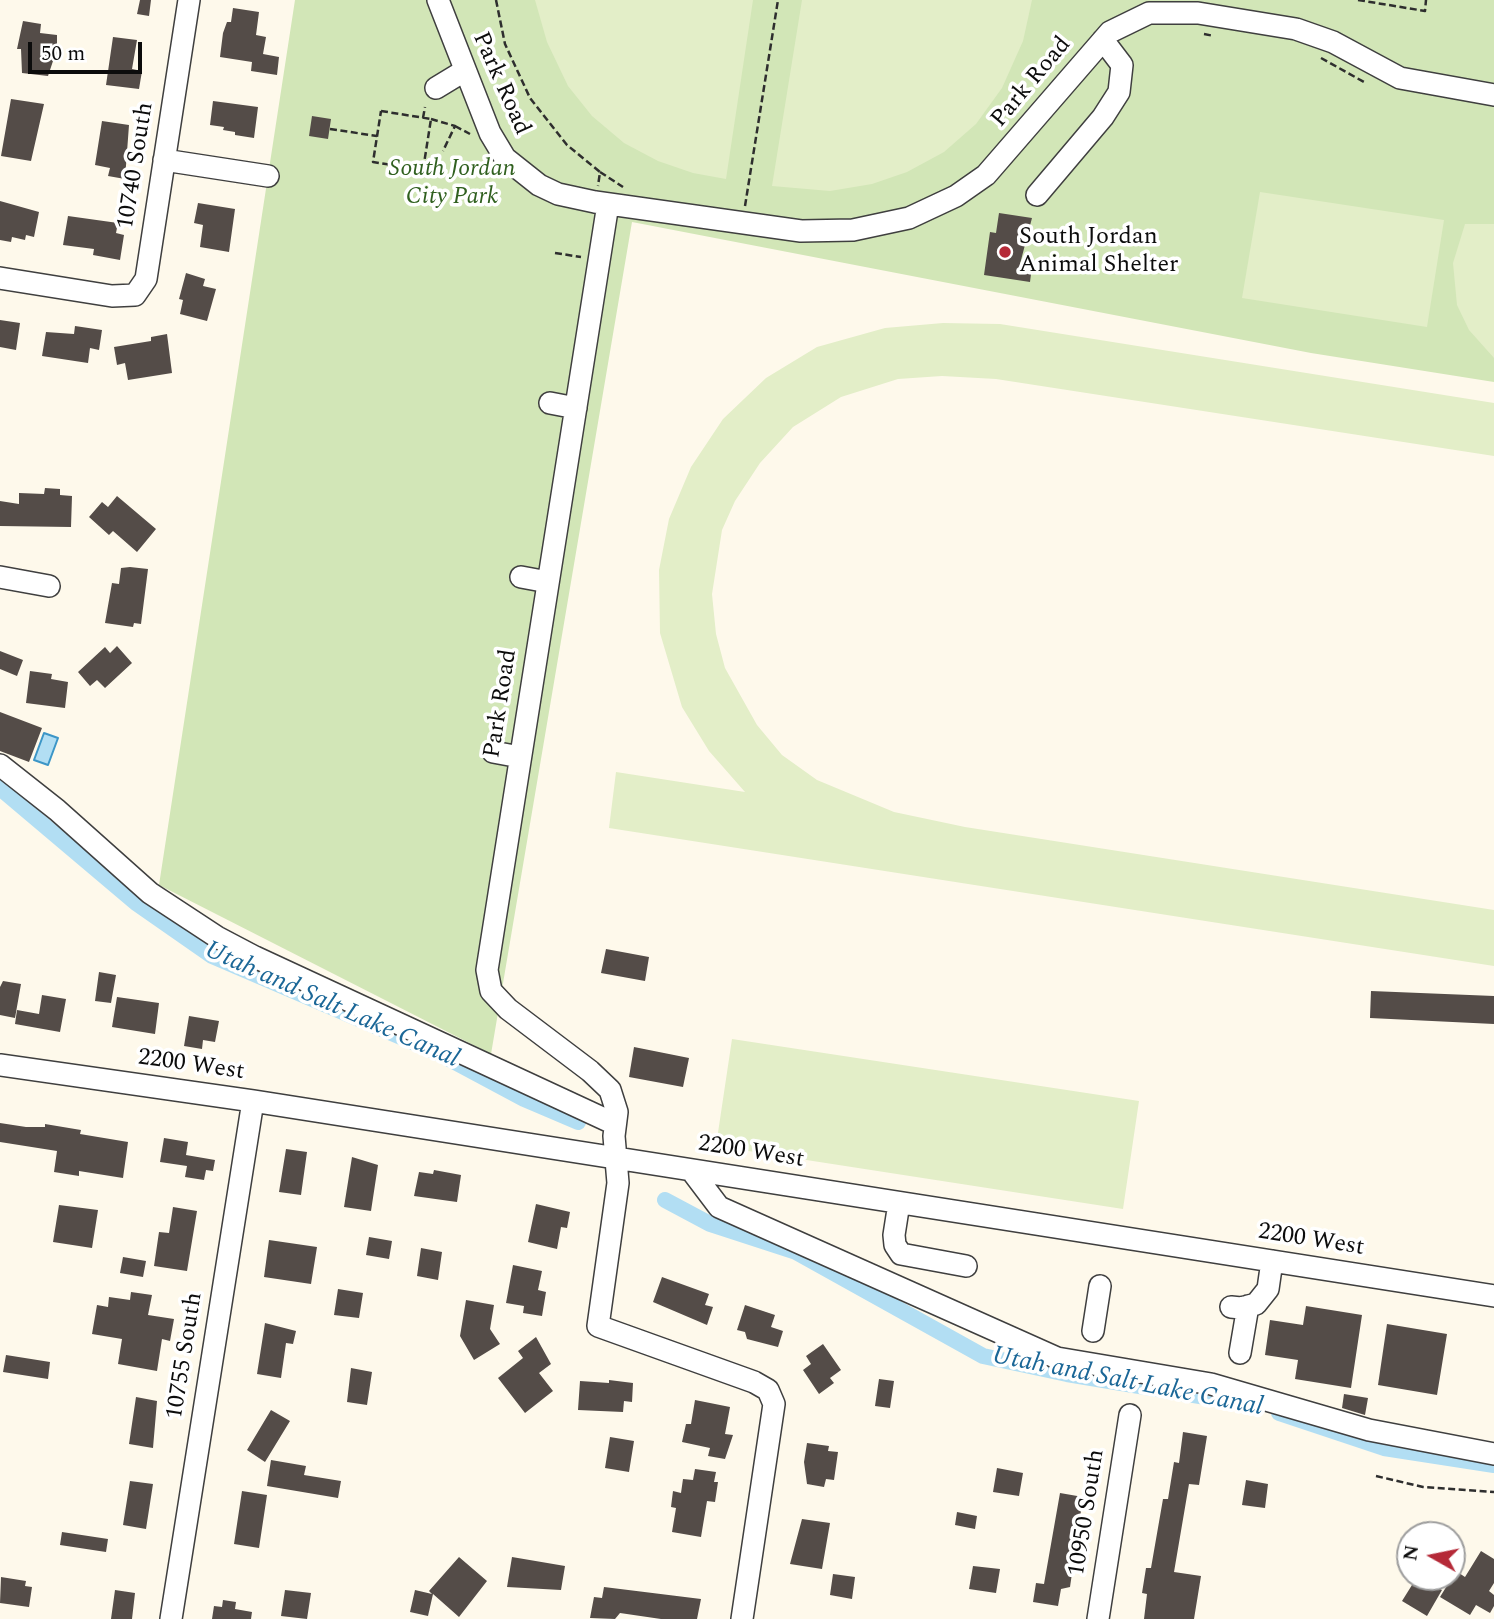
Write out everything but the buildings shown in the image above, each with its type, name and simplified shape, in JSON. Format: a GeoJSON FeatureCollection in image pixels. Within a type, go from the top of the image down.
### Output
{"type":"FeatureCollection","features":[{"type":"Feature","properties":{"kind":"street","name":"10740 South"},"geometry":{"type":"LineString","coordinates":[[0,278],[112,296],[135,295],[146,279],[189,0]]}},
{"type":"Feature","properties":{"kind":"street","name":"Park Road"},"geometry":{"type":"LineString","coordinates":[[438,0],[490,133],[505,158],[539,185],[558,194],[603,196],[801,231],[853,230],[909,218],[956,196],[986,176],[1103,40],[1131,19],[1149,13],[1199,6],[1296,29],[1333,42],[1400,78],[1494,95]]}},
{"type":"Feature","properties":{"kind":"street"},"geometry":{"type":"LineString","coordinates":[[1037,195],[1103,117],[1119,92],[1122,65],[1118,55],[1103,40]]}},
{"type":"Feature","properties":{"kind":"street"},"geometry":{"type":"LineString","coordinates":[[436,88],[464,71]]}},
{"type":"Feature","properties":{"kind":"street"},"geometry":{"type":"LineString","coordinates":[[164,160],[268,176]]}},
{"type":"Feature","properties":{"kind":"street","name":"Park Road"},"geometry":{"type":"LineString","coordinates":[[603,196],[576,408],[487,970],[491,991],[508,1009],[590,1071],[610,1090],[617,1112],[615,1124],[618,1184],[598,1325],[754,1382],[768,1390],[774,1404],[742,1619]]}},
{"type":"Feature","properties":{"kind":"street"},"geometry":{"type":"LineString","coordinates":[[550,403],[576,408]]}},
{"type":"Feature","properties":{"kind":"street"},"geometry":{"type":"LineString","coordinates":[[0,577],[49,586]]}},
{"type":"Feature","properties":{"kind":"street"},"geometry":{"type":"LineString","coordinates":[[521,578],[548,582]]}},
{"type":"Feature","properties":{"kind":"street"},"geometry":{"type":"LineString","coordinates":[[493,752],[520,757]]}},
{"type":"Feature","properties":{"kind":"street"},"geometry":{"type":"LineString","coordinates":[[0,765],[57,810],[150,893],[217,937],[615,1124]]}},
{"type":"Feature","properties":{"kind":"street","name":"2200 West"},"geometry":{"type":"LineString","coordinates":[[0,1065],[253,1101],[1494,1296]]}},
{"type":"Feature","properties":{"kind":"street","name":"10755 South"},"geometry":{"type":"LineString","coordinates":[[171,1619],[253,1101]]}},
{"type":"Feature","properties":{"kind":"street"},"geometry":{"type":"LineString","coordinates":[[691,1170],[719,1208],[1057,1358],[1211,1384],[1369,1430],[1494,1454]]}},
{"type":"Feature","properties":{"kind":"street"},"geometry":{"type":"LineString","coordinates":[[899,1203],[894,1236],[895,1245],[901,1254],[966,1266]]}},
{"type":"Feature","properties":{"kind":"street"},"geometry":{"type":"LineString","coordinates":[[1240,1353],[1240,1307],[1256,1304],[1268,1289],[1272,1261]]}},
{"type":"Feature","properties":{"kind":"street"},"geometry":{"type":"LineString","coordinates":[[1093,1331],[1100,1286]]}},
{"type":"Feature","properties":{"kind":"street","name":"10950 South"},"geometry":{"type":"LineString","coordinates":[[1098,1619],[1130,1415]]}},
{"type":"Feature","properties":{"kind":"path"},"geometry":{"type":"LineString","coordinates":[[496,0],[505,44],[530,98],[567,145],[600,172],[622,185]]}},
{"type":"Feature","properties":{"kind":"path"},"geometry":{"type":"LineString","coordinates":[[744,213],[778,0]]}},
{"type":"Feature","properties":{"kind":"path"},"geometry":{"type":"LineString","coordinates":[[1358,0],[1425,10],[1426,0]]}},
{"type":"Feature","properties":{"kind":"path"},"geometry":{"type":"LineString","coordinates":[[1321,58],[1364,82]]}},
{"type":"Feature","properties":{"kind":"path"},"geometry":{"type":"LineString","coordinates":[[423,118],[425,107]]}},
{"type":"Feature","properties":{"kind":"path"},"geometry":{"type":"LineString","coordinates":[[431,119],[423,170],[373,162],[381,111],[431,119],[455,126],[443,152]]}},
{"type":"Feature","properties":{"kind":"path"},"geometry":{"type":"LineString","coordinates":[[330,129],[377,136]]}},
{"type":"Feature","properties":{"kind":"path"},"geometry":{"type":"LineString","coordinates":[[600,172],[603,196]]}},
{"type":"Feature","properties":{"kind":"path"},"geometry":{"type":"LineString","coordinates":[[1377,1476],[1423,1487],[1494,1492]]}},
{"type":"Feature","properties":{"kind":"green space","name":"South Jordan City Park"},"geometry":{"type":"Polygon","coordinates":[[[295,0],[1494,0],[1494,382],[1311,353],[632,222],[491,1054],[159,885],[295,0]]]}},
{"type":"Feature","properties":{"kind":"green space"},"geometry":{"type":"Polygon","coordinates":[[[535,0],[753,0],[726,179],[693,173],[658,161],[624,143],[592,116],[568,86],[547,42],[535,0]]]}},
{"type":"Feature","properties":{"kind":"green space"},"geometry":{"type":"Polygon","coordinates":[[[802,0],[1032,0],[1023,41],[1002,88],[976,124],[944,152],[907,172],[872,184],[830,191],[772,186],[802,0]]]}},
{"type":"Feature","properties":{"kind":"green space"},"geometry":{"type":"Polygon","coordinates":[[[1260,192],[1444,220],[1427,327],[1242,298],[1260,192]]]}},
{"type":"Feature","properties":{"kind":"green space"},"geometry":{"type":"Polygon","coordinates":[[[1465,224],[1494,224],[1494,358],[1469,330],[1457,305],[1453,263],[1465,224]]]}},
{"type":"Feature","properties":{"kind":"green space"},"geometry":{"type":"Polygon","coordinates":[[[943,323],[1000,324],[1494,403],[1494,456],[996,379],[942,376],[898,379],[841,397],[793,427],[760,463],[735,501],[722,530],[712,594],[716,634],[725,668],[757,725],[782,755],[817,780],[894,812],[965,827],[1494,910],[1494,966],[609,828],[616,772],[745,792],[709,751],[682,707],[660,633],[659,570],[669,519],[691,467],[723,419],[766,378],[817,347],[885,328],[943,323]]]}},
{"type":"Feature","properties":{"kind":"green space"},"geometry":{"type":"Polygon","coordinates":[[[732,1039],[1139,1101],[1123,1209],[716,1146],[732,1039]]]}},
{"type":"Feature","properties":{"kind":"water"},"geometry":{"type":"Polygon","coordinates":[[[44,733],[58,738],[48,765],[34,760],[44,733]]]}},
{"type":"Feature","properties":{"kind":"waterway","name":"Utah and Salt Lake Canal"},"geometry":{"type":"LineString","coordinates":[[0,788],[136,903],[212,956],[438,1053],[524,1099],[578,1122]]}},
{"type":"Feature","properties":{"kind":"waterway","name":"Utah and Salt Lake Canal"},"geometry":{"type":"LineString","coordinates":[[665,1200],[710,1224],[796,1252],[983,1356],[1067,1374],[1248,1404]]}},
{"type":"Feature","properties":{"kind":"waterway","name":"Utah and Salt Lake Canal"},"geometry":{"type":"LineString","coordinates":[[1279,1413],[1384,1448],[1494,1465]]}},
{"type":"Feature","properties":{"kind":"place","name":"South Jordan Animal Shelter"},"geometry":{"type":"Point","coordinates":[1005,252]}}]}
